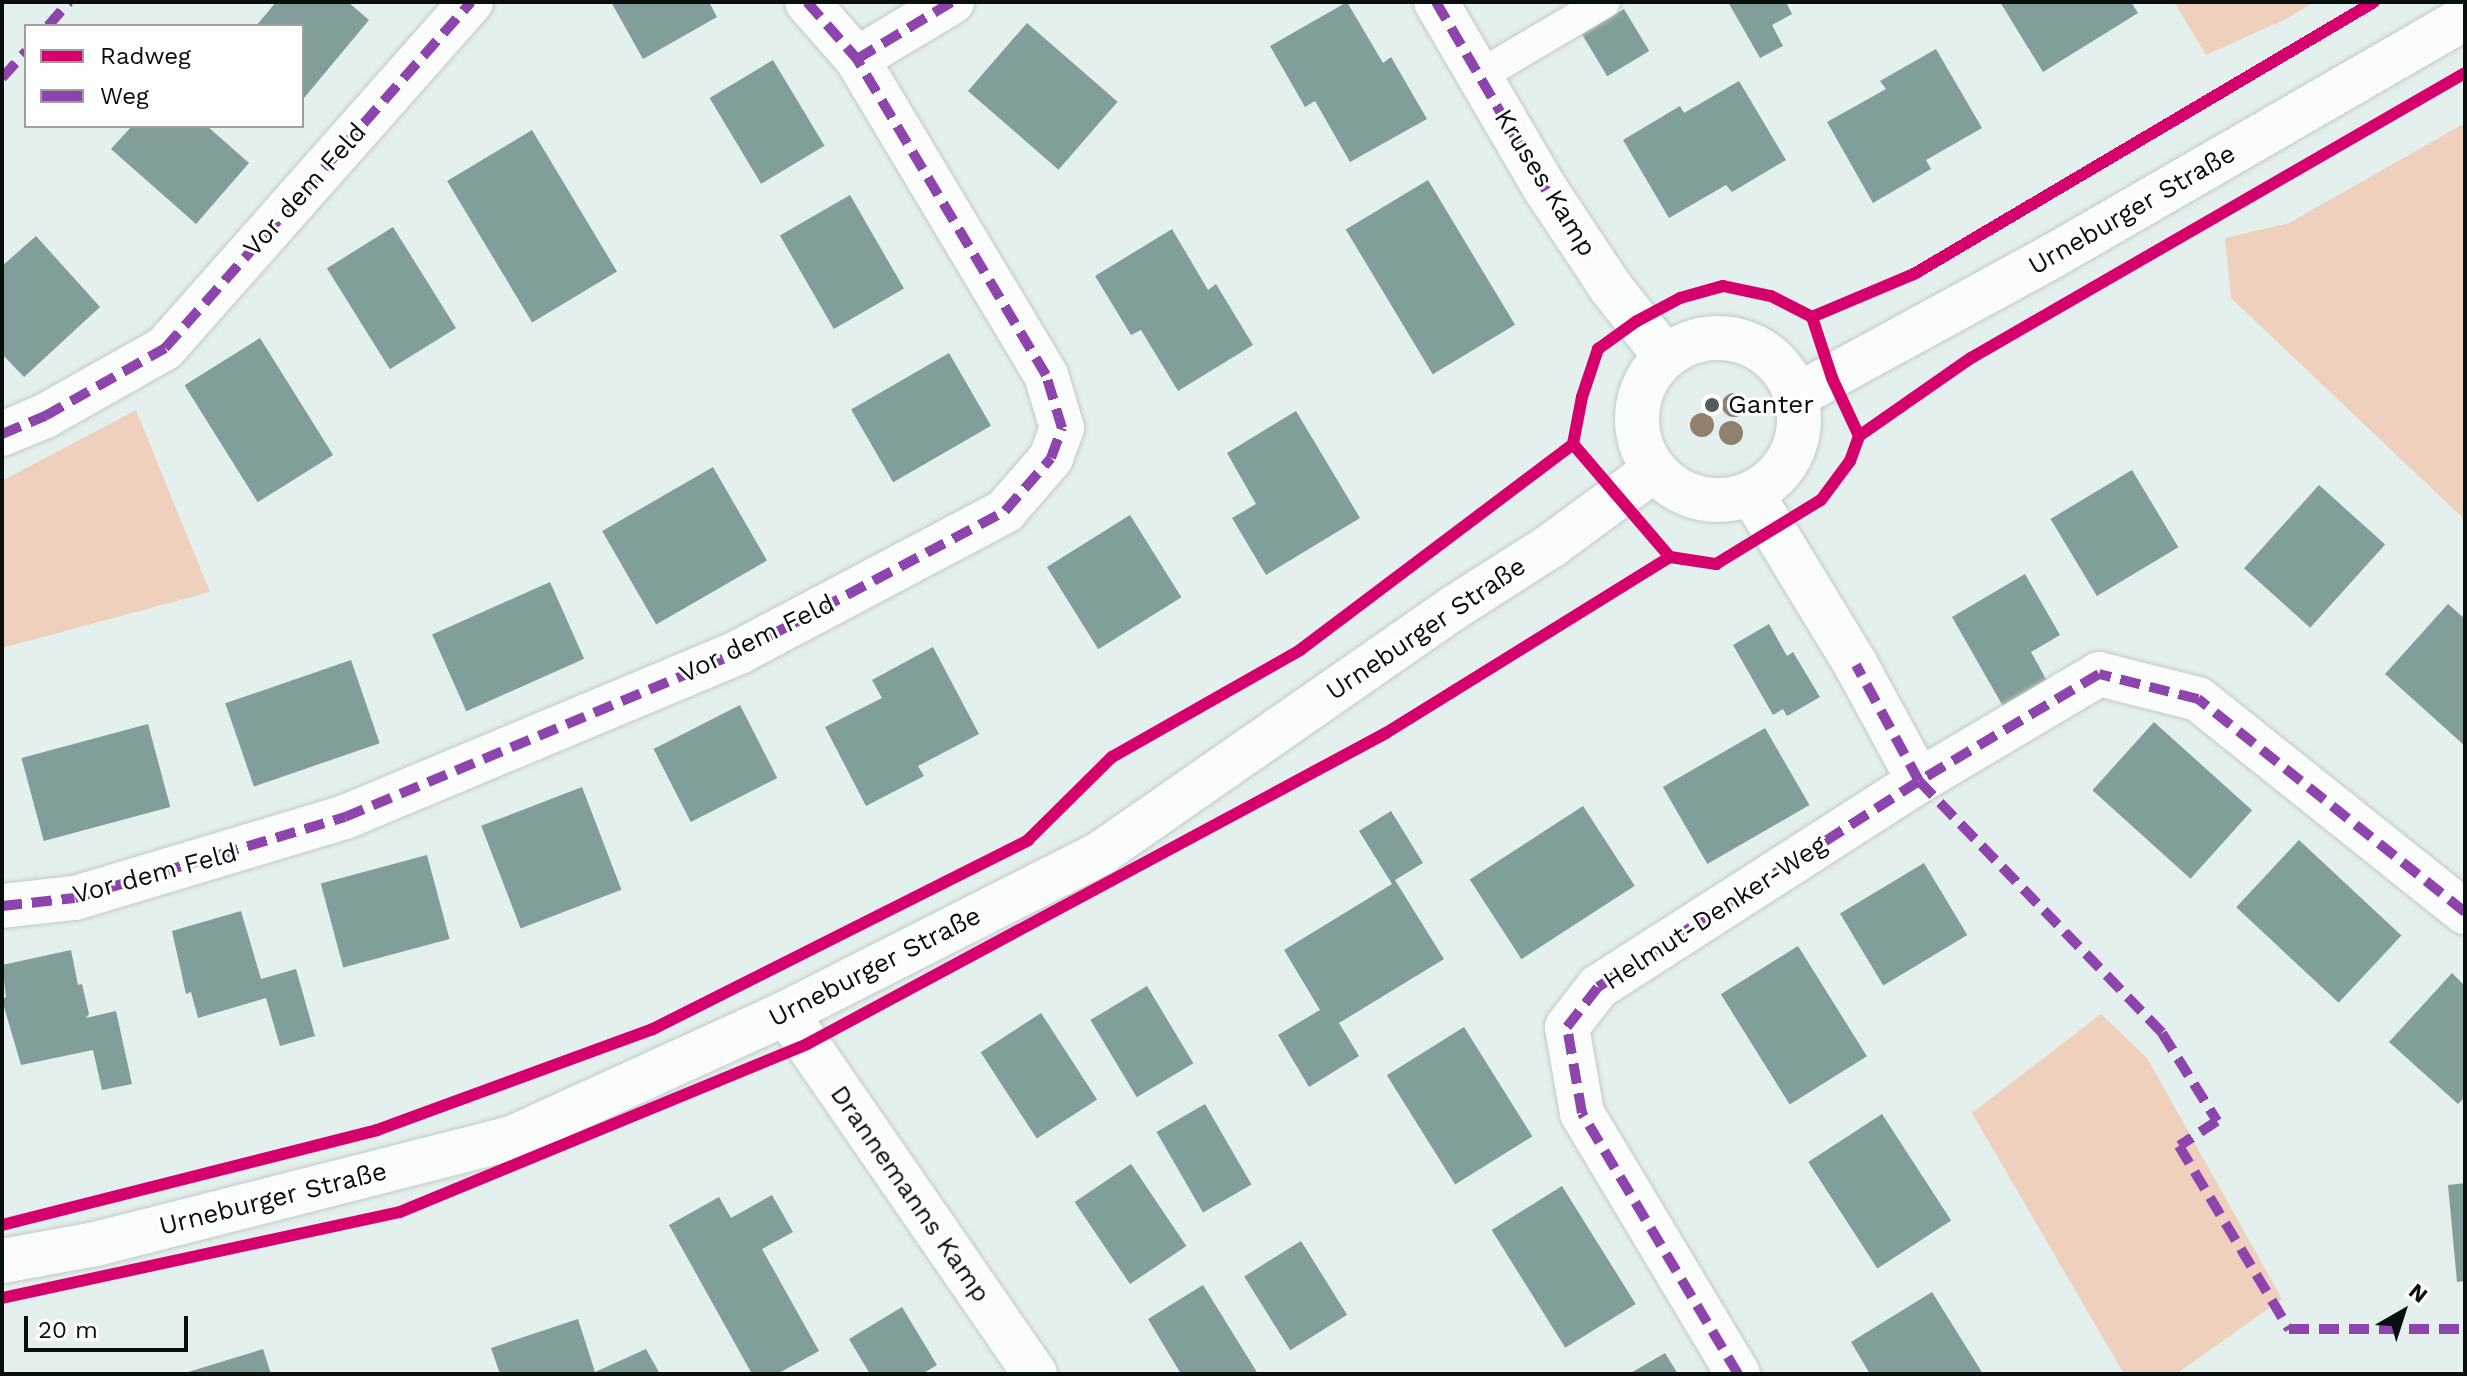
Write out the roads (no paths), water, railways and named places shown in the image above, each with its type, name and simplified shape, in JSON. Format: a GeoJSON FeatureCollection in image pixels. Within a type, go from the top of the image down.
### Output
{"type":"FeatureCollection","features":[{"type":"Feature","properties":{"kind":"street","name":"Vor dem Feld"},"geometry":{"type":"LineString","coordinates":[[2,434],[45,416],[165,348],[471,2]]}},
{"type":"Feature","properties":{"kind":"street","name":"Vor dem Feld"},"geometry":{"type":"LineString","coordinates":[[2,906],[75,898],[345,817],[741,651],[1005,511],[1051,458],[1062,428],[1046,375],[857,59],[807,2]]}},
{"type":"Feature","properties":{"kind":"street"},"geometry":{"type":"LineString","coordinates":[[857,59],[952,2]]}},
{"type":"Feature","properties":{"kind":"street","name":"Kruses Kamp"},"geometry":{"type":"LineString","coordinates":[[1436,2],[1554,202],[1611,288],[1665,356]]}},
{"type":"Feature","properties":{"kind":"street","name":"Urneburger Straße"},"geometry":{"type":"LineString","coordinates":[[1796,396],[2051,257],[2465,18]]}},
{"type":"Feature","properties":{"kind":"street"},"geometry":{"type":"LineString","coordinates":[[1708,338],[1749,344],[1777,363],[1796,396],[1800,419],[1789,458],[1767,485],[1752,494],[1728,500],[1705,500],[1680,492],[1654,470],[1637,432],[1635,416],[1638,399],[1648,376],[1665,356],[1682,345],[1708,338]]}},
{"type":"Feature","properties":{"kind":"street","name":"Urneburger Straße"},"geometry":{"type":"LineString","coordinates":[[2,1261],[96,1244],[512,1138],[786,1013],[1101,853],[1452,609],[1552,545],[1654,470]]}},
{"type":"Feature","properties":{"kind":"street"},"geometry":{"type":"LineString","coordinates":[[1752,494],[1856,665],[1919,781]]}},
{"type":"Feature","properties":{"kind":"street","name":"Helmut-Denker-Weg"},"geometry":{"type":"LineString","coordinates":[[1738,1374],[1582,1113],[1567,1027],[1598,987],[1919,781],[2099,674],[2198,699],[2465,912]]}},
{"type":"Feature","properties":{"kind":"street","name":"Drannemanns Kamp"},"geometry":{"type":"LineString","coordinates":[[786,1013],[1035,1374]]}},
{"type":"Feature","properties":{"kind":"lane"},"geometry":{"type":"LineString","coordinates":[[1479,76],[1604,2]]}},
{"type":"Feature","properties":{"kind":"place","name":"Ganter"},"geometry":{"type":"Point","coordinates":[1712,405]}}]}
